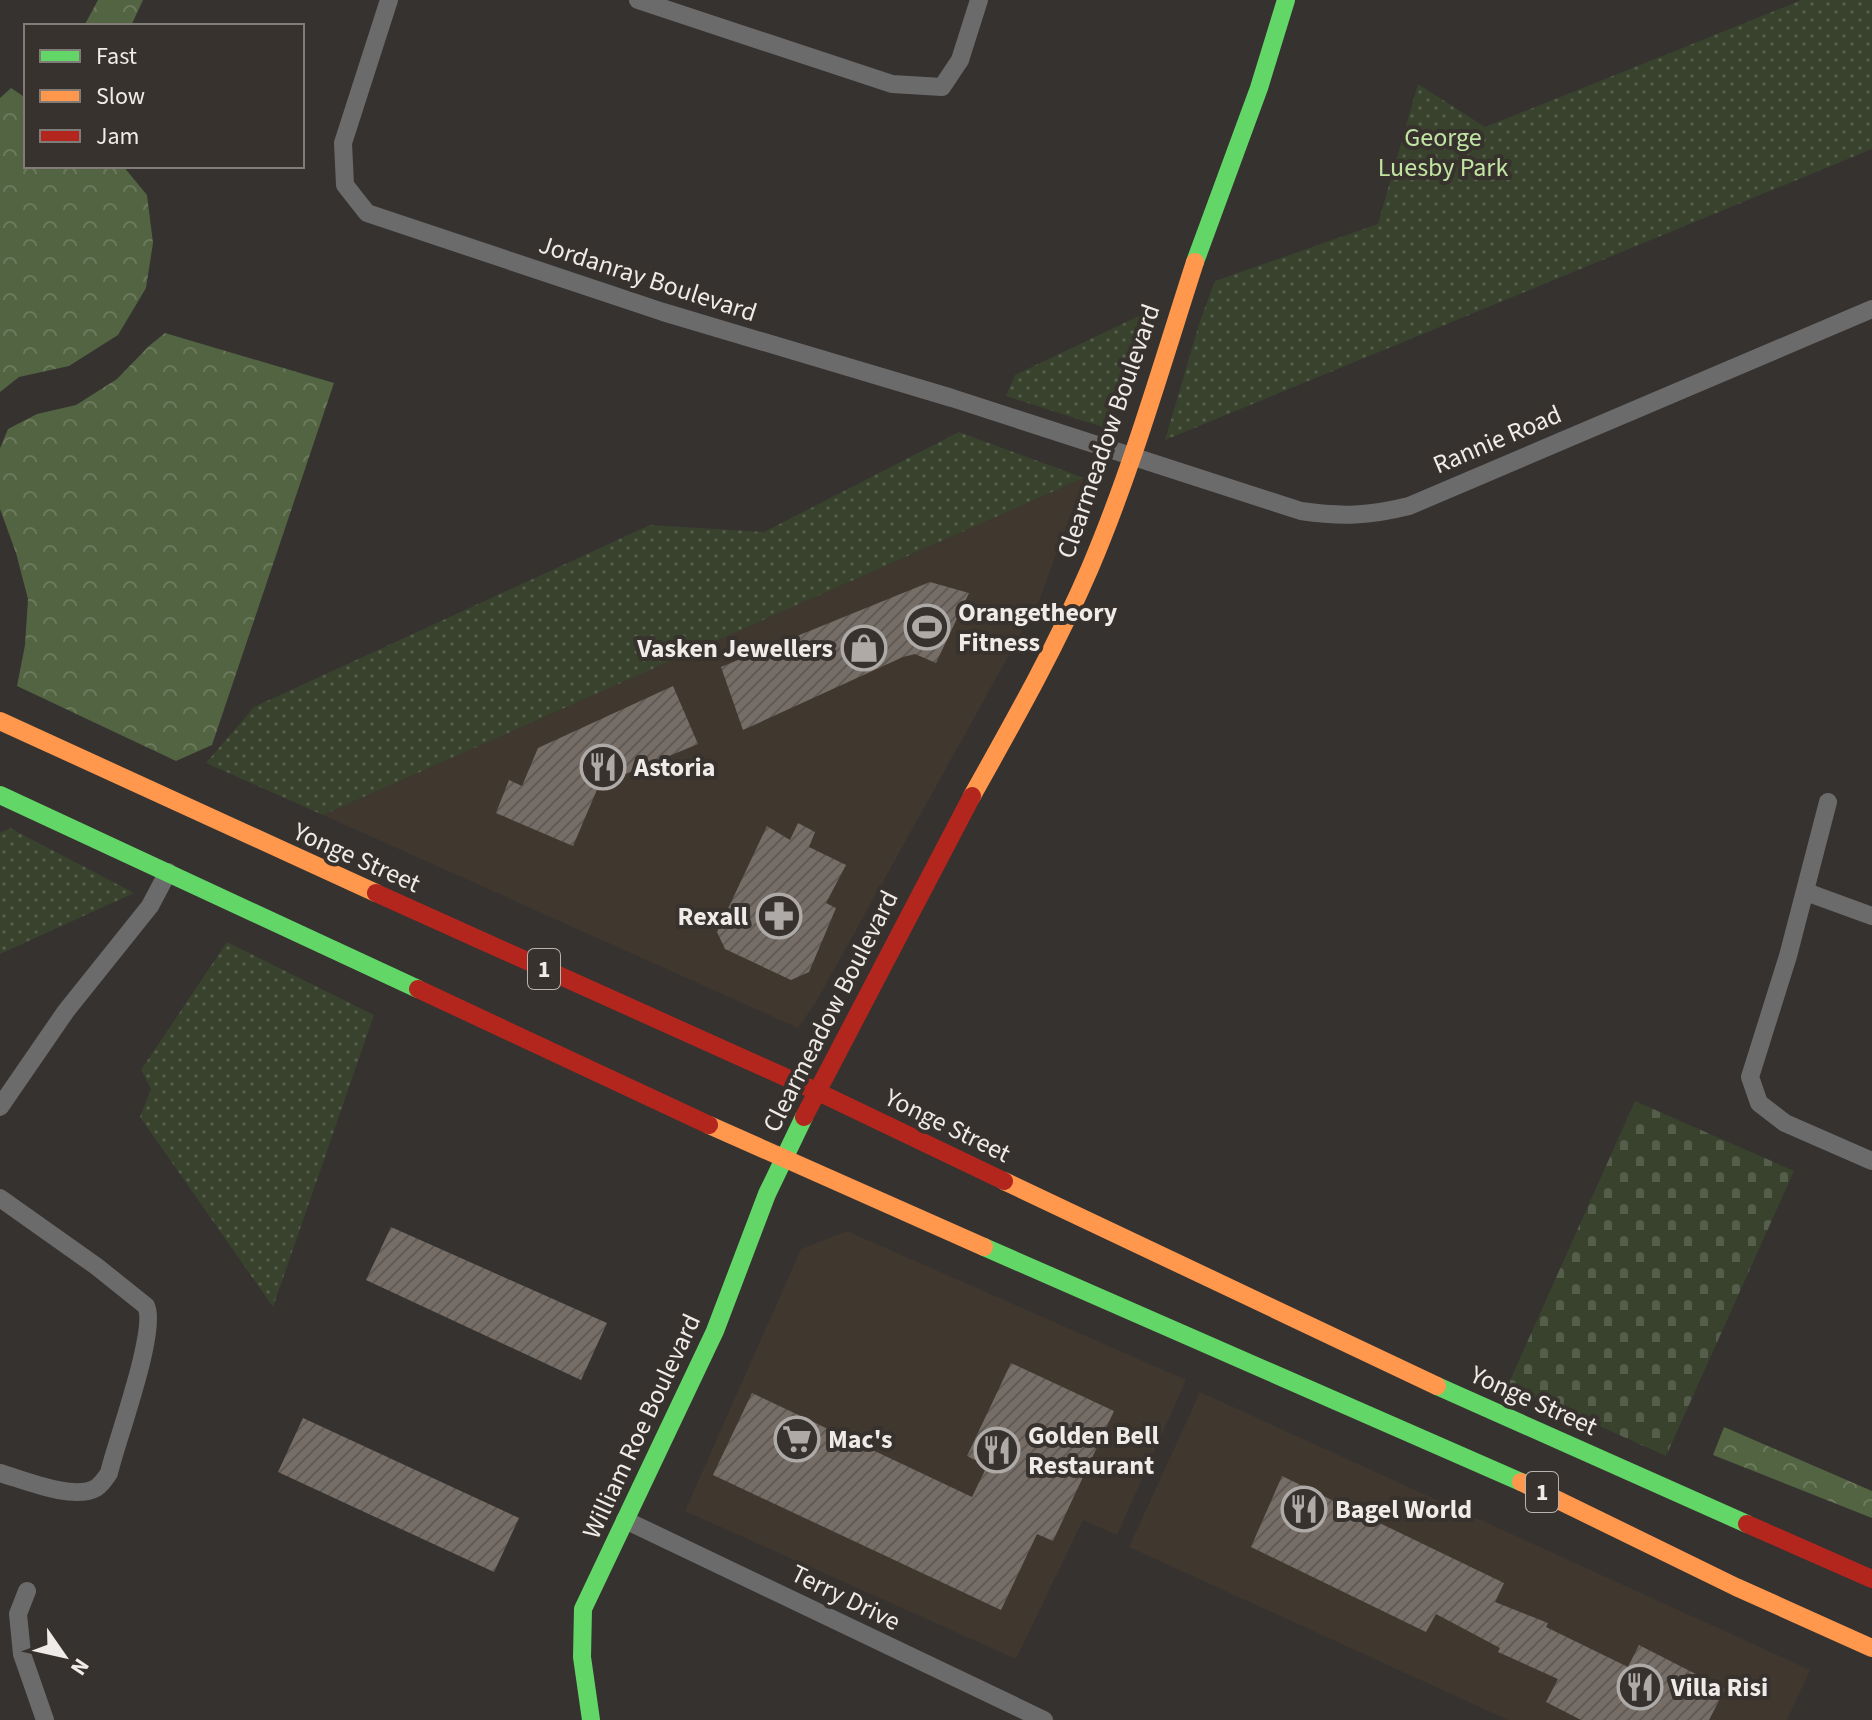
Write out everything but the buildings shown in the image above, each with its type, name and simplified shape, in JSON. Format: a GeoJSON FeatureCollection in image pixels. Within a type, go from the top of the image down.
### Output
{"type":"FeatureCollection","features":[{"type":"Feature","properties":{"kind":"main road","name":"Clearmeadow Boulevard"},"geometry":{"type":"LineString","coordinates":[[784,1160],[816,1091],[837,1056],[936,861],[1040,673],[1090,567],[1131,457],[1207,226],[1259,88],[1286,0]]}},
{"type":"Feature","properties":{"kind":"main road","name":"Yonge Street"},"geometry":{"type":"LineString","coordinates":[[0,721],[272,847],[816,1091],[1377,1359],[1872,1579]]}},
{"type":"Feature","properties":{"kind":"main road","name":"1"},"geometry":{"type":"LineString","coordinates":[[0,795],[784,1160],[1508,1476],[1736,1587],[1872,1648]]}},
{"type":"Feature","properties":{"kind":"main road","name":"William Roe Boulevard"},"geometry":{"type":"LineString","coordinates":[[591,1720],[582,1657],[583,1609],[715,1331],[767,1194],[784,1160]]}},
{"type":"Feature","properties":{"kind":"street","name":"Jordanray Boulevard"},"geometry":{"type":"LineString","coordinates":[[389,0],[343,143],[345,185],[367,213],[663,312],[952,398],[1131,457]]}},
{"type":"Feature","properties":{"kind":"street"},"geometry":{"type":"LineString","coordinates":[[638,0],[685,7],[892,84],[942,87],[960,60],[979,0]]}},
{"type":"Feature","properties":{"kind":"street","name":"Rannie Road"},"geometry":{"type":"LineString","coordinates":[[1131,457],[1171,467],[1301,511],[1335,516],[1372,515],[1409,506],[1872,309]]}},
{"type":"Feature","properties":{"kind":"street"},"geometry":{"type":"LineString","coordinates":[[1828,802],[1806,892],[1750,1077],[1759,1103],[1785,1123],[1872,1161]]}},
{"type":"Feature","properties":{"kind":"street"},"geometry":{"type":"LineString","coordinates":[[0,1107],[66,1011],[150,906],[168,872]]}},
{"type":"Feature","properties":{"kind":"street"},"geometry":{"type":"LineString","coordinates":[[1806,892],[1872,916]]}},
{"type":"Feature","properties":{"kind":"street"},"geometry":{"type":"LineString","coordinates":[[0,1198],[96,1266],[146,1306],[149,1313],[146,1342],[109,1473],[101,1484],[93,1490],[74,1493],[0,1473]]}},
{"type":"Feature","properties":{"kind":"street","name":"Terry Drive"},"geometry":{"type":"LineString","coordinates":[[625,1520],[1044,1720]]}},
{"type":"Feature","properties":{"kind":"street"},"geometry":{"type":"LineString","coordinates":[[27,1591],[18,1614],[22,1654],[45,1720]]}},
{"type":"Feature","properties":{"kind":"shaded area"},"geometry":{"type":"Polygon","coordinates":[[[1084,478],[1039,601],[815,1004],[798,1028],[323,815],[1084,478]]]}},
{"type":"Feature","properties":{"kind":"shaded area"},"geometry":{"type":"Polygon","coordinates":[[[847,1231],[1186,1380],[1117,1535],[1083,1520],[1016,1659],[685,1511],[801,1249],[847,1231]]]}},
{"type":"Feature","properties":{"kind":"shaded area"},"geometry":{"type":"Polygon","coordinates":[[[1200,1392],[1810,1670],[1787,1720],[1508,1720],[1129,1547],[1200,1392]]]}},
{"type":"Feature","properties":{"kind":"green space"},"geometry":{"type":"Polygon","coordinates":[[[98,0],[143,0],[132,24],[85,24],[98,0]]]}},
{"type":"Feature","properties":{"kind":"green space","name":"George Luesby Park"},"geometry":{"type":"Polygon","coordinates":[[[1802,0],[1872,0],[1872,149],[1165,440],[1215,281],[1378,224],[1418,84],[1485,127],[1802,0]]]}},
{"type":"Feature","properties":{"kind":"green space"},"geometry":{"type":"Polygon","coordinates":[[[11,88],[24,97],[24,168],[125,168],[147,195],[153,243],[146,288],[118,335],[69,366],[19,377],[0,392],[0,98],[11,88]]]}},
{"type":"Feature","properties":{"kind":"green space"},"geometry":{"type":"Polygon","coordinates":[[[1143,314],[1109,429],[1006,396],[1015,375],[1143,314]]]}},
{"type":"Feature","properties":{"kind":"green space"},"geometry":{"type":"Polygon","coordinates":[[[165,333],[334,383],[212,745],[176,761],[17,686],[25,645],[28,599],[0,509],[0,448],[8,429],[37,414],[76,405],[117,379],[165,333]]]}},
{"type":"Feature","properties":{"kind":"green space"},"geometry":{"type":"Polygon","coordinates":[[[959,432],[1084,478],[323,815],[206,763],[254,707],[650,525],[764,532],[959,432]]]}},
{"type":"Feature","properties":{"kind":"green space"},"geometry":{"type":"Polygon","coordinates":[[[10,828],[134,893],[0,954],[0,833],[10,828]]]}},
{"type":"Feature","properties":{"kind":"green space"},"geometry":{"type":"Polygon","coordinates":[[[227,942],[374,1015],[273,1307],[140,1117],[151,1089],[141,1070],[227,942]]]}},
{"type":"Feature","properties":{"kind":"green space"},"geometry":{"type":"Polygon","coordinates":[[[1635,1101],[1794,1171],[1666,1456],[1508,1385],[1635,1101]]]}},
{"type":"Feature","properties":{"kind":"green space"},"geometry":{"type":"Polygon","coordinates":[[[1724,1427],[1872,1491],[1872,1518],[1713,1455],[1724,1427]]]}},
{"type":"Feature","properties":{"kind":"traffic: fast"},"geometry":{"type":"LineString","coordinates":[[1195,262],[1259,88],[1286,0]]}},
{"type":"Feature","properties":{"kind":"traffic: fast"},"geometry":{"type":"LineString","coordinates":[[0,795],[418,989]]}},
{"type":"Feature","properties":{"kind":"traffic: fast"},"geometry":{"type":"LineString","coordinates":[[591,1720],[582,1657],[583,1609],[715,1331],[767,1194],[804,1117]]}},
{"type":"Feature","properties":{"kind":"traffic: fast"},"geometry":{"type":"LineString","coordinates":[[984,1247],[1521,1482]]}},
{"type":"Feature","properties":{"kind":"traffic: fast"},"geometry":{"type":"LineString","coordinates":[[1437,1386],[1747,1524]]}},
{"type":"Feature","properties":{"kind":"traffic: slow"},"geometry":{"type":"LineString","coordinates":[[972,796],[1049,655],[1090,568],[1133,455],[1195,262]]}},
{"type":"Feature","properties":{"kind":"traffic: slow"},"geometry":{"type":"LineString","coordinates":[[0,721],[376,893]]}},
{"type":"Feature","properties":{"kind":"traffic: slow"},"geometry":{"type":"LineString","coordinates":[[709,1125],[984,1247]]}},
{"type":"Feature","properties":{"kind":"traffic: slow"},"geometry":{"type":"LineString","coordinates":[[1004,1181],[1437,1386]]}},
{"type":"Feature","properties":{"kind":"traffic: slow"},"geometry":{"type":"LineString","coordinates":[[1521,1482],[1736,1587],[1872,1648]]}},
{"type":"Feature","properties":{"kind":"traffic: jam"},"geometry":{"type":"LineString","coordinates":[[804,1117],[972,796]]}},
{"type":"Feature","properties":{"kind":"traffic: jam"},"geometry":{"type":"LineString","coordinates":[[376,893],[816,1091],[1004,1181]]}},
{"type":"Feature","properties":{"kind":"traffic: jam"},"geometry":{"type":"LineString","coordinates":[[418,989],[709,1125]]}},
{"type":"Feature","properties":{"kind":"traffic: jam"},"geometry":{"type":"LineString","coordinates":[[1747,1524],[1872,1579]]}},
{"type":"Feature","properties":{"kind":"place","name":"Orangetheory Fitness"},"geometry":{"type":"Point","coordinates":[927,627]}},
{"type":"Feature","properties":{"kind":"place","name":"Vasken Jewellers"},"geometry":{"type":"Point","coordinates":[864,648]}},
{"type":"Feature","properties":{"kind":"place","name":"Astoria"},"geometry":{"type":"Point","coordinates":[603,767]}},
{"type":"Feature","properties":{"kind":"place","name":"Rexall"},"geometry":{"type":"Point","coordinates":[779,916]}},
{"type":"Feature","properties":{"kind":"place","name":"Mac's"},"geometry":{"type":"Point","coordinates":[797,1439]}},
{"type":"Feature","properties":{"kind":"place","name":"Golden Bell Restaurant"},"geometry":{"type":"Point","coordinates":[997,1450]}},
{"type":"Feature","properties":{"kind":"place","name":"Bagel World"},"geometry":{"type":"Point","coordinates":[1304,1509]}},
{"type":"Feature","properties":{"kind":"place","name":"Villa Risi"},"geometry":{"type":"Point","coordinates":[1640,1687]}}]}
